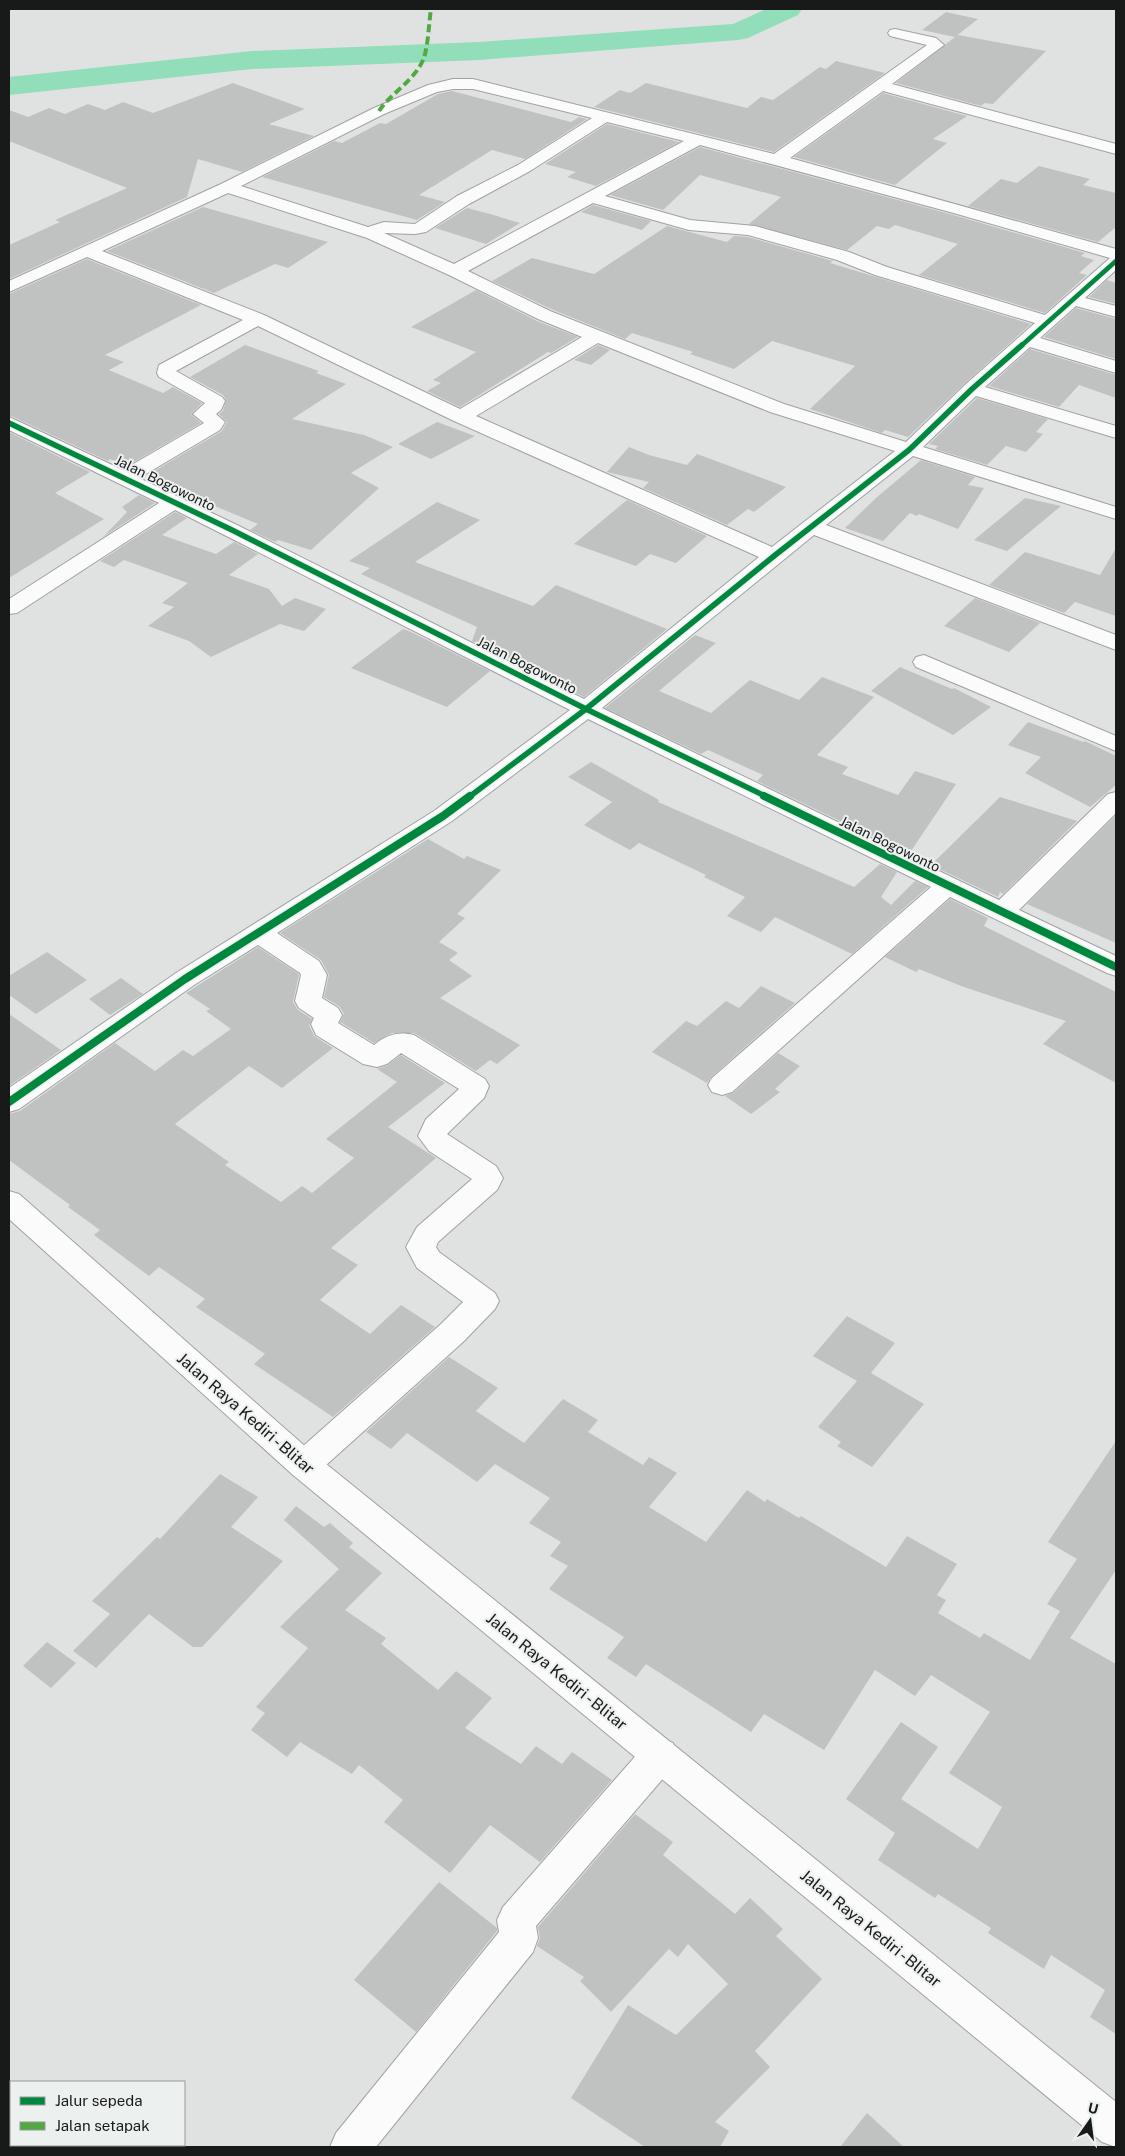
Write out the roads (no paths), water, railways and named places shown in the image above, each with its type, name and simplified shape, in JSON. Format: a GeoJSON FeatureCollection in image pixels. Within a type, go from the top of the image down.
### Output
{"type":"FeatureCollection","features":[{"type":"Feature","properties":{"kind":"street"},"geometry":{"type":"LineString","coordinates":[[777,160],[937,45],[931,41],[895,33]]}},
{"type":"Feature","properties":{"kind":"street"},"geometry":{"type":"LineString","coordinates":[[9,288],[227,187],[379,111],[433,88],[453,84],[472,84],[777,160],[1004,221],[1116,260],[972,389],[910,450],[774,556],[586,710],[443,816],[185,978],[9,1102]]}},
{"type":"Feature","properties":{"kind":"street"},"geometry":{"type":"LineString","coordinates":[[881,86],[1116,149]]}},
{"type":"Feature","properties":{"kind":"street"},"geometry":{"type":"LineString","coordinates":[[369,233],[384,226],[420,228],[463,200],[524,168],[605,116]]}},
{"type":"Feature","properties":{"kind":"street"},"geometry":{"type":"LineString","coordinates":[[455,271],[697,140]]}},
{"type":"Feature","properties":{"kind":"street"},"geometry":{"type":"LineString","coordinates":[[227,187],[369,233],[455,271],[544,315],[777,408],[1116,513]]}},
{"type":"Feature","properties":{"kind":"street"},"geometry":{"type":"LineString","coordinates":[[592,198],[689,226],[750,230],[843,256],[881,271],[1047,321]]}},
{"type":"Feature","properties":{"kind":"street"},"geometry":{"type":"LineString","coordinates":[[89,252],[258,319],[462,417],[774,556]]}},
{"type":"Feature","properties":{"kind":"street"},"geometry":{"type":"LineString","coordinates":[[1071,300],[1116,312]]}},
{"type":"Feature","properties":{"kind":"street"},"geometry":{"type":"LineString","coordinates":[[124,478],[213,426],[215,422],[203,414],[216,403],[215,401],[166,373],[166,369],[258,319]]}},
{"type":"Feature","properties":{"kind":"street"},"geometry":{"type":"LineString","coordinates":[[462,417],[596,336]]}},
{"type":"Feature","properties":{"kind":"street"},"geometry":{"type":"LineString","coordinates":[[1027,340],[1116,366]]}},
{"type":"Feature","properties":{"kind":"street"},"geometry":{"type":"LineString","coordinates":[[972,389],[1116,432]]}},
{"type":"Feature","properties":{"kind":"street","name":"Jalan Bogowonto"},"geometry":{"type":"LineString","coordinates":[[9,422],[174,502],[586,710],[1116,967]]}},
{"type":"Feature","properties":{"kind":"street"},"geometry":{"type":"LineString","coordinates":[[9,608],[174,502]]}},
{"type":"Feature","properties":{"kind":"street"},"geometry":{"type":"LineString","coordinates":[[812,527],[1116,643]]}},
{"type":"Feature","properties":{"kind":"street"},"geometry":{"type":"LineString","coordinates":[[924,662],[1116,744]]}},
{"type":"Feature","properties":{"kind":"street"},"geometry":{"type":"LineString","coordinates":[[1002,912],[1116,799]]}},
{"type":"Feature","properties":{"kind":"street"},"geometry":{"type":"LineString","coordinates":[[722,1085],[947,886]]}},
{"type":"Feature","properties":{"kind":"street"},"geometry":{"type":"LineString","coordinates":[[258,932],[310,967],[314,975],[308,1001],[329,1015],[325,1022],[326,1028],[377,1058],[394,1044],[404,1042],[475,1086],[474,1091],[436,1126],[432,1136],[439,1144],[486,1174],[489,1178],[487,1182],[427,1235],[421,1246],[428,1260],[484,1301],[452,1333],[304,1465]]}},
{"type":"Feature","properties":{"kind":"street","name":"Jalan Raya Kediri - Blitar"},"geometry":{"type":"LineString","coordinates":[[9,1202],[304,1465],[1116,2128]]}},
{"type":"Feature","properties":{"kind":"street"},"geometry":{"type":"LineString","coordinates":[[350,2147],[519,1938],[516,1920],[660,1755]]}},
{"type":"Feature","properties":{"kind":"waterway"},"geometry":{"type":"LineString","coordinates":[[9,86],[252,60],[479,51],[738,32],[788,9]]}}]}
